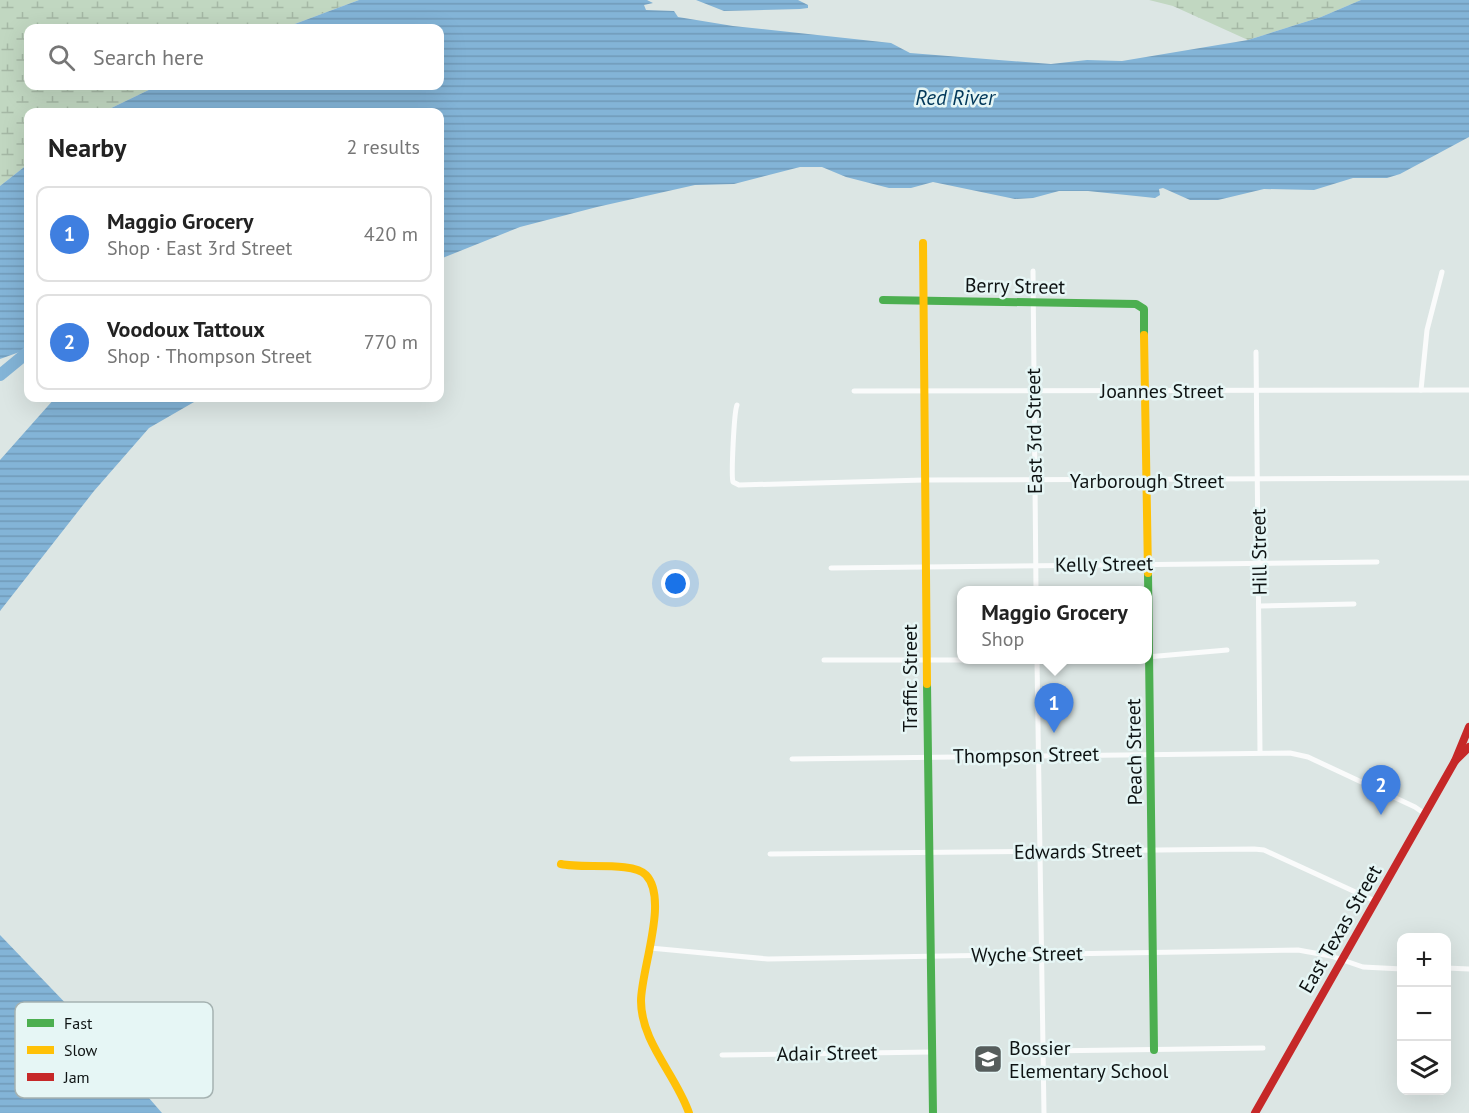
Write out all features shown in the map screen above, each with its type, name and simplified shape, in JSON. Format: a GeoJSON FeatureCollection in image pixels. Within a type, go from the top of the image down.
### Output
{"type":"FeatureCollection","features":[{"type":"Feature","properties":{"kind":"street","name":"Traffic Street"},"geometry":{"type":"LineString","coordinates":[[923,243],[927,757],[933,1113]]}},
{"type":"Feature","properties":{"kind":"street","name":"East 3rd Street"},"geometry":{"type":"LineString","coordinates":[[1033,271],[1036,586]]}},
{"type":"Feature","properties":{"kind":"street"},"geometry":{"type":"LineString","coordinates":[[1421,390],[1427,330],[1442,272]]}},
{"type":"Feature","properties":{"kind":"street","name":"Berry Street"},"geometry":{"type":"LineString","coordinates":[[883,300],[1136,304],[1144,309]]}},
{"type":"Feature","properties":{"kind":"street","name":"Peach Street"},"geometry":{"type":"LineString","coordinates":[[1144,309],[1148,586]]}},
{"type":"Feature","properties":{"kind":"street","name":"Hill Street"},"geometry":{"type":"LineString","coordinates":[[1256,352],[1260,752]]}},
{"type":"Feature","properties":{"kind":"street","name":"Joannes Street"},"geometry":{"type":"LineString","coordinates":[[855,391],[1469,390]]}},
{"type":"Feature","properties":{"kind":"street","name":"Yarborough Street"},"geometry":{"type":"LineString","coordinates":[[737,405],[734,416],[735,448],[732,474],[735,484],[924,480],[1147,481],[1469,478]]}},
{"type":"Feature","properties":{"kind":"street","name":"Kelly Street"},"geometry":{"type":"LineString","coordinates":[[831,568],[1377,562]]}},
{"type":"Feature","properties":{"kind":"street"},"geometry":{"type":"LineString","coordinates":[[1260,606],[1354,604]]}},
{"type":"Feature","properties":{"kind":"street"},"geometry":{"type":"LineString","coordinates":[[1152,657],[1227,650]]}},
{"type":"Feature","properties":{"kind":"street"},"geometry":{"type":"LineString","coordinates":[[824,660],[957,661]]}},
{"type":"Feature","properties":{"kind":"street"},"geometry":{"type":"LineString","coordinates":[[1037,664],[1044,1113]]}},
{"type":"Feature","properties":{"kind":"street","name":"Peach Street"},"geometry":{"type":"LineString","coordinates":[[1148,664],[1154,1050]]}},
{"type":"Feature","properties":{"kind":"street","name":"East Texas Street"},"geometry":{"type":"LineString","coordinates":[[1255,1113],[1455,761],[1469,727]]}},
{"type":"Feature","properties":{"kind":"street","name":"East Texas Street"},"geometry":{"type":"LineString","coordinates":[[1455,761],[1469,747]]}},
{"type":"Feature","properties":{"kind":"street","name":"Thompson Street"},"geometry":{"type":"LineString","coordinates":[[792,759],[1260,752],[1308,757],[1415,807],[1425,814]]}},
{"type":"Feature","properties":{"kind":"street","name":"Edwards Street"},"geometry":{"type":"LineString","coordinates":[[770,854],[929,854],[1152,849],[1264,850],[1375,901]]}},
{"type":"Feature","properties":{"kind":"street"},"geometry":{"type":"LineString","coordinates":[[561,864],[580,868],[634,870],[645,874],[650,882],[653,899],[650,948],[642,986],[645,1028],[654,1050],[681,1092],[689,1113]]}},
{"type":"Feature","properties":{"kind":"street","name":"Wyche Street"},"geometry":{"type":"LineString","coordinates":[[650,948],[768,959],[1298,950],[1321,953],[1363,968],[1397,969]]}},
{"type":"Feature","properties":{"kind":"street"},"geometry":{"type":"LineString","coordinates":[[1451,969],[1469,969]]}},
{"type":"Feature","properties":{"kind":"street"},"geometry":{"type":"LineString","coordinates":[[1044,1050],[1263,1048]]}},
{"type":"Feature","properties":{"kind":"street","name":"Adair Street"},"geometry":{"type":"LineString","coordinates":[[722,1054],[932,1052]]}},
{"type":"Feature","properties":{"kind":"green space"},"geometry":{"type":"Polygon","coordinates":[[[0,0],[359,0],[295,24],[24,24],[24,90],[149,90],[111,108],[24,108],[24,167],[0,186],[0,0]]]}},
{"type":"Feature","properties":{"kind":"green space"},"geometry":{"type":"Polygon","coordinates":[[[1149,0],[1361,0],[1321,17],[1248,40],[1173,6],[1149,0]]]}},
{"type":"Feature","properties":{"kind":"water"},"geometry":{"type":"Polygon","coordinates":[[[359,0],[647,0],[653,3],[644,5],[646,10],[674,11],[678,17],[733,26],[891,43],[910,53],[1051,64],[1087,60],[1122,61],[1248,40],[1321,17],[1361,0],[1469,0],[1469,137],[1400,174],[1387,178],[1353,178],[1314,190],[1264,189],[1218,200],[1190,200],[1163,188],[1159,189],[1160,195],[1155,198],[1088,191],[1059,191],[1033,198],[1015,199],[933,182],[911,188],[889,188],[846,177],[822,167],[800,167],[734,184],[695,185],[597,207],[520,227],[444,257],[444,108],[111,108],[149,90],[444,90],[444,24],[295,24],[359,0]]]}},
{"type":"Feature","properties":{"kind":"water"},"geometry":{"type":"Polygon","coordinates":[[[696,0],[798,0],[808,5],[808,8],[724,11],[696,0]]]}},
{"type":"Feature","properties":{"kind":"water"},"geometry":{"type":"Polygon","coordinates":[[[24,167],[24,350],[0,359],[0,186],[24,167]]]}},
{"type":"Feature","properties":{"kind":"water"},"geometry":{"type":"Polygon","coordinates":[[[51,402],[194,402],[149,428],[94,491],[0,611],[0,460],[51,402]]]}},
{"type":"Feature","properties":{"kind":"water"},"geometry":{"type":"Polygon","coordinates":[[[0,935],[64,1002],[15,1002],[15,1098],[149,1098],[162,1113],[0,1113],[0,935]]]}},
{"type":"Feature","properties":{"kind":"waterway","name":"Red River"},"geometry":{"type":"LineString","coordinates":[[0,375],[24,355]]}},
{"type":"Feature","properties":{"kind":"traffic: fast"},"geometry":{"type":"LineString","coordinates":[[883,300],[1136,304],[1144,309],[1144,335]]}},
{"type":"Feature","properties":{"kind":"traffic: fast"},"geometry":{"type":"LineString","coordinates":[[1148,573],[1148,586]]}},
{"type":"Feature","properties":{"kind":"traffic: fast"},"geometry":{"type":"LineString","coordinates":[[1149,664],[1154,1050]]}},
{"type":"Feature","properties":{"kind":"traffic: fast"},"geometry":{"type":"LineString","coordinates":[[927,684],[933,1113]]}},
{"type":"Feature","properties":{"kind":"traffic: slow"},"geometry":{"type":"LineString","coordinates":[[923,243],[927,684]]}},
{"type":"Feature","properties":{"kind":"traffic: slow"},"geometry":{"type":"LineString","coordinates":[[1144,335],[1148,573]]}},
{"type":"Feature","properties":{"kind":"traffic: slow"},"geometry":{"type":"LineString","coordinates":[[561,864],[630,868],[646,875],[652,886],[655,917],[642,988],[643,1016],[653,1044],[689,1113]]}},
{"type":"Feature","properties":{"kind":"traffic: jam"},"geometry":{"type":"LineString","coordinates":[[1255,1113],[1455,761],[1469,727]]}},
{"type":"Feature","properties":{"kind":"traffic: jam"},"geometry":{"type":"LineString","coordinates":[[1455,761],[1469,747]]}},
{"type":"Feature","properties":{"kind":"place","name":"Maggio Grocery"},"geometry":{"type":"Point","coordinates":[1054,733]}},
{"type":"Feature","properties":{"kind":"place","name":"Voodoux Tattoux"},"geometry":{"type":"Point","coordinates":[1381,815]}},
{"type":"Feature","properties":{"kind":"place","name":"Bossier Elementary School"},"geometry":{"type":"Point","coordinates":[988,1059]}}]}
